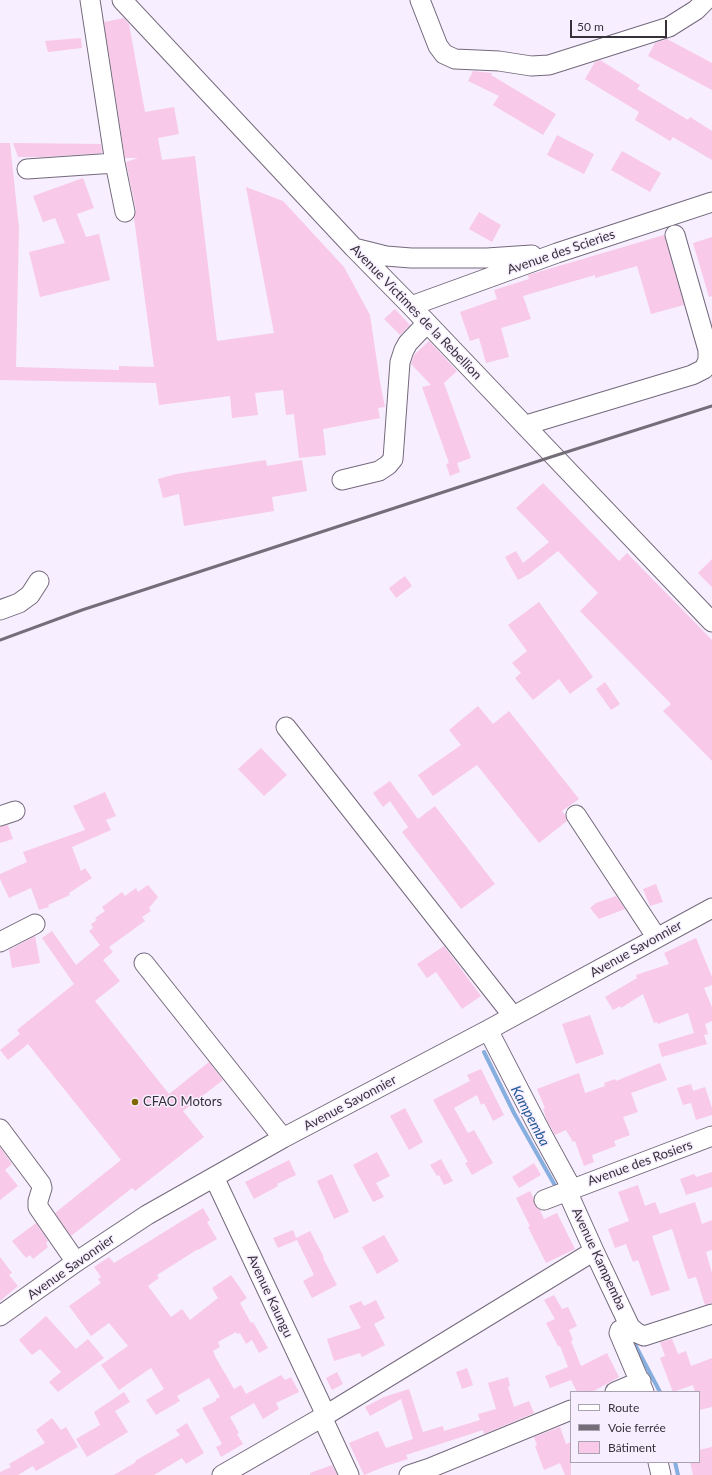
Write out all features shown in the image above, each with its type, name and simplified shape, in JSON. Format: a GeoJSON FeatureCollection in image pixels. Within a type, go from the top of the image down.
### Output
{"type":"FeatureCollection","features":[{"type":"Feature","properties":{"kind":"street"},"geometry":{"type":"LineString","coordinates":[[90,0],[115,163],[125,212]]}},
{"type":"Feature","properties":{"kind":"street","name":"Avenue Victimes de la Rebellion"},"geometry":{"type":"LineString","coordinates":[[122,0],[354,248],[427,322],[712,622]]}},
{"type":"Feature","properties":{"kind":"street"},"geometry":{"type":"LineString","coordinates":[[420,0],[438,46],[444,54],[454,59],[499,61],[531,66],[549,65],[669,27],[689,14],[706,0]]}},
{"type":"Feature","properties":{"kind":"street"},"geometry":{"type":"LineString","coordinates":[[27,169],[115,163]]}},
{"type":"Feature","properties":{"kind":"street","name":"Avenue des Scieries"},"geometry":{"type":"LineString","coordinates":[[411,306],[557,253],[712,202]]}},
{"type":"Feature","properties":{"kind":"street"},"geometry":{"type":"LineString","coordinates":[[526,426],[692,375],[704,369],[708,360],[708,350],[675,236]]}},
{"type":"Feature","properties":{"kind":"street"},"geometry":{"type":"LineString","coordinates":[[354,248],[386,256],[411,258],[487,258],[557,253]]}},
{"type":"Feature","properties":{"kind":"street"},"geometry":{"type":"LineString","coordinates":[[342,480],[378,471],[388,465],[393,459],[400,362],[408,343],[427,322]]}},
{"type":"Feature","properties":{"kind":"street"},"geometry":{"type":"LineString","coordinates":[[0,610],[19,603],[30,595],[38,581]]}},
{"type":"Feature","properties":{"kind":"street"},"geometry":{"type":"LineString","coordinates":[[286,727],[513,1016]]}},
{"type":"Feature","properties":{"kind":"street"},"geometry":{"type":"LineString","coordinates":[[576,815],[657,938]]}},
{"type":"Feature","properties":{"kind":"street","name":"Avenue Savonnier"},"geometry":{"type":"LineString","coordinates":[[0,1316],[76,1262],[147,1215],[283,1138],[488,1030],[712,908]]}},
{"type":"Feature","properties":{"kind":"street"},"geometry":{"type":"LineString","coordinates":[[0,942],[35,924]]}},
{"type":"Feature","properties":{"kind":"street"},"geometry":{"type":"LineString","coordinates":[[144,963],[283,1138]]}},
{"type":"Feature","properties":{"kind":"street","name":"Avenue Kampemba"},"geometry":{"type":"LineString","coordinates":[[488,1030],[543,1136],[559,1194],[626,1328],[639,1335],[648,1335],[712,1314]]}},
{"type":"Feature","properties":{"kind":"street"},"geometry":{"type":"LineString","coordinates":[[0,1129],[41,1184],[42,1188],[38,1201],[38,1207],[76,1262]]}},
{"type":"Feature","properties":{"kind":"street","name":"Avenue des Rosiers"},"geometry":{"type":"LineString","coordinates":[[559,1194],[712,1136]]}},
{"type":"Feature","properties":{"kind":"street","name":"Avenue Kaungu"},"geometry":{"type":"LineString","coordinates":[[214,1177],[324,1416],[349,1475]]}},
{"type":"Feature","properties":{"kind":"street"},"geometry":{"type":"LineString","coordinates":[[222,1475],[324,1416],[589,1254]]}},
{"type":"Feature","properties":{"kind":"street","name":"Avenue Kampemba"},"geometry":{"type":"LineString","coordinates":[[626,1328],[619,1333],[642,1387]]}},
{"type":"Feature","properties":{"kind":"street"},"geometry":{"type":"LineString","coordinates":[[620,1391],[642,1387]]}},
{"type":"Feature","properties":{"kind":"street"},"geometry":{"type":"LineString","coordinates":[[409,1475],[430,1468],[570,1410]]}},
{"type":"Feature","properties":{"kind":"street"},"geometry":{"type":"LineString","coordinates":[[658,1463],[661,1475]]}},
{"type":"Feature","properties":{"kind":"building"},"geometry":{"type":"Polygon","coordinates":[[[124,18],[129,24],[145,112],[174,107],[179,134],[158,138],[162,160],[195,156],[217,341],[274,333],[246,187],[283,201],[344,267],[370,315],[385,407],[378,408],[380,418],[323,429],[326,455],[299,458],[294,414],[286,415],[283,390],[255,393],[258,415],[232,418],[230,396],[159,405],[156,383],[0,380],[0,143],[10,143],[19,228],[16,367],[119,370],[119,366],[154,367],[134,218],[136,210],[126,162],[138,158],[125,158],[104,22],[124,18]]]}},
{"type":"Feature","properties":{"kind":"building"},"geometry":{"type":"Polygon","coordinates":[[[81,38],[82,48],[48,52],[45,41],[81,38]]]}},
{"type":"Feature","properties":{"kind":"building"},"geometry":{"type":"Polygon","coordinates":[[[667,39],[712,63],[712,90],[648,56],[655,43],[667,39]]]}},
{"type":"Feature","properties":{"kind":"building"},"geometry":{"type":"Polygon","coordinates":[[[600,60],[640,85],[637,89],[688,120],[690,117],[712,131],[712,160],[673,137],[670,141],[635,120],[639,112],[585,79],[595,62],[600,60]]]}},
{"type":"Feature","properties":{"kind":"building"},"geometry":{"type":"Polygon","coordinates":[[[473,71],[492,73],[491,75],[556,114],[543,135],[493,105],[499,96],[468,81],[473,71]]]}},
{"type":"Feature","properties":{"kind":"building"},"geometry":{"type":"Polygon","coordinates":[[[557,135],[594,154],[584,174],[547,155],[557,135]]]}},
{"type":"Feature","properties":{"kind":"building"},"geometry":{"type":"Polygon","coordinates":[[[13,143],[101,144],[102,153],[18,157],[13,143]]]}},
{"type":"Feature","properties":{"kind":"building"},"geometry":{"type":"Polygon","coordinates":[[[622,151],[661,173],[650,192],[611,170],[622,151]]]}},
{"type":"Feature","properties":{"kind":"building"},"geometry":{"type":"Polygon","coordinates":[[[83,178],[94,208],[77,214],[86,237],[99,234],[110,280],[40,297],[29,252],[65,243],[55,218],[43,222],[33,196],[83,178]]]}},
{"type":"Feature","properties":{"kind":"building"},"geometry":{"type":"Polygon","coordinates":[[[479,212],[501,225],[492,242],[469,229],[479,212]]]}},
{"type":"Feature","properties":{"kind":"building"},"geometry":{"type":"Polygon","coordinates":[[[664,235],[684,305],[651,314],[637,266],[595,278],[595,275],[523,296],[531,319],[501,328],[509,357],[486,363],[479,338],[470,341],[460,312],[497,299],[494,290],[529,279],[528,275],[664,235]]]}},
{"type":"Feature","properties":{"kind":"building"},"geometry":{"type":"Polygon","coordinates":[[[712,237],[712,296],[709,297],[693,243],[712,237]]]}},
{"type":"Feature","properties":{"kind":"building"},"geometry":{"type":"Polygon","coordinates":[[[395,309],[410,325],[400,335],[384,319],[395,309]]]}},
{"type":"Feature","properties":{"kind":"building"},"geometry":{"type":"Polygon","coordinates":[[[429,341],[457,371],[444,383],[471,458],[457,463],[460,472],[450,476],[446,464],[449,463],[422,387],[431,385],[411,364],[414,355],[429,341]]]}},
{"type":"Feature","properties":{"kind":"building"},"geometry":{"type":"Polygon","coordinates":[[[266,460],[267,466],[302,460],[307,491],[272,497],[274,511],[184,526],[179,494],[163,498],[158,479],[176,474],[266,460]]]}},
{"type":"Feature","properties":{"kind":"building"},"geometry":{"type":"Polygon","coordinates":[[[543,483],[619,561],[627,553],[712,640],[712,761],[663,711],[671,704],[580,611],[598,593],[558,551],[529,574],[518,580],[505,557],[516,551],[523,563],[549,542],[516,508],[543,483]]]}},
{"type":"Feature","properties":{"kind":"building"},"geometry":{"type":"Polygon","coordinates":[[[712,559],[712,587],[698,573],[712,559]]]}},
{"type":"Feature","properties":{"kind":"building"},"geometry":{"type":"Polygon","coordinates":[[[405,576],[412,586],[396,598],[389,588],[405,576]]]}},
{"type":"Feature","properties":{"kind":"building"},"geometry":{"type":"Polygon","coordinates":[[[539,602],[593,677],[570,694],[559,679],[533,700],[515,678],[521,673],[512,663],[527,651],[508,625],[539,602]]]}},
{"type":"Feature","properties":{"kind":"building"},"geometry":{"type":"Polygon","coordinates":[[[605,682],[620,704],[611,710],[596,689],[605,682]]]}},
{"type":"Feature","properties":{"kind":"building"},"geometry":{"type":"Polygon","coordinates":[[[478,706],[493,724],[509,711],[579,799],[562,811],[567,821],[539,843],[477,765],[433,796],[418,775],[461,745],[449,730],[478,706]]]}},
{"type":"Feature","properties":{"kind":"building"},"geometry":{"type":"Polygon","coordinates":[[[261,748],[287,775],[264,796],[238,769],[261,748]]]}},
{"type":"Feature","properties":{"kind":"building"},"geometry":{"type":"Polygon","coordinates":[[[390,781],[418,819],[435,806],[495,884],[461,909],[402,832],[408,827],[390,801],[383,807],[373,793],[390,781]]]}},
{"type":"Feature","properties":{"kind":"building"},"geometry":{"type":"Polygon","coordinates":[[[105,792],[116,816],[106,820],[111,830],[72,847],[81,871],[85,868],[92,878],[69,893],[70,895],[48,905],[49,907],[39,910],[31,888],[9,898],[0,879],[0,874],[27,862],[23,852],[85,830],[73,806],[105,792]]]}},
{"type":"Feature","properties":{"kind":"building"},"geometry":{"type":"Polygon","coordinates":[[[8,825],[13,839],[0,843],[0,827],[8,825]]]}},
{"type":"Feature","properties":{"kind":"building"},"geometry":{"type":"Polygon","coordinates":[[[656,884],[663,902],[650,906],[643,889],[656,884]]]}},
{"type":"Feature","properties":{"kind":"building","name":"CFAO Motors"},"geometry":{"type":"Polygon","coordinates":[[[148,885],[158,897],[149,908],[151,911],[142,917],[145,921],[109,947],[113,952],[103,960],[120,981],[95,1001],[169,1094],[209,1062],[223,1080],[183,1111],[204,1137],[135,1191],[132,1188],[71,1236],[55,1213],[121,1160],[28,1044],[8,1060],[0,1050],[20,1034],[17,1030],[74,984],[42,938],[52,931],[76,965],[100,945],[89,931],[93,928],[91,924],[97,920],[95,918],[105,911],[102,907],[122,892],[125,896],[136,888],[138,892],[148,885]]]}},
{"type":"Feature","properties":{"kind":"building"},"geometry":{"type":"Polygon","coordinates":[[[616,896],[625,909],[599,919],[590,908],[596,903],[616,896]]]}},
{"type":"Feature","properties":{"kind":"building"},"geometry":{"type":"Polygon","coordinates":[[[35,936],[40,963],[12,968],[9,950],[35,936]]]}},
{"type":"Feature","properties":{"kind":"building"},"geometry":{"type":"Polygon","coordinates":[[[696,938],[712,977],[712,985],[704,988],[712,1007],[712,1021],[705,1024],[708,1034],[704,1035],[707,1044],[662,1057],[658,1044],[694,1033],[688,1013],[658,1024],[657,1022],[654,1023],[643,994],[621,1008],[620,1006],[613,1010],[605,997],[637,978],[636,975],[669,964],[664,953],[696,938]]]}},
{"type":"Feature","properties":{"kind":"building"},"geometry":{"type":"Polygon","coordinates":[[[444,946],[481,996],[462,1009],[436,972],[427,978],[417,964],[444,946]]]}},
{"type":"Feature","properties":{"kind":"building"},"geometry":{"type":"Polygon","coordinates":[[[590,1015],[604,1054],[576,1064],[562,1024],[590,1015]]]}},
{"type":"Feature","properties":{"kind":"building"},"geometry":{"type":"Polygon","coordinates":[[[660,1063],[667,1080],[631,1093],[638,1112],[623,1117],[630,1135],[614,1141],[616,1146],[592,1155],[594,1162],[584,1166],[575,1141],[573,1142],[566,1130],[555,1135],[547,1120],[543,1109],[545,1108],[537,1089],[579,1073],[585,1093],[605,1086],[604,1083],[615,1079],[616,1081],[660,1063]]]}},
{"type":"Feature","properties":{"kind":"building"},"geometry":{"type":"Polygon","coordinates":[[[481,1069],[504,1115],[493,1121],[484,1103],[481,1105],[477,1095],[454,1108],[468,1133],[474,1130],[493,1163],[472,1175],[465,1163],[468,1162],[433,1100],[470,1081],[467,1075],[481,1069]]]}},
{"type":"Feature","properties":{"kind":"building"},"geometry":{"type":"Polygon","coordinates":[[[691,1084],[693,1091],[705,1087],[712,1108],[712,1115],[696,1120],[691,1103],[683,1105],[677,1088],[691,1084]]]}},
{"type":"Feature","properties":{"kind":"building"},"geometry":{"type":"Polygon","coordinates":[[[405,1108],[423,1142],[409,1150],[390,1116],[405,1108]]]}},
{"type":"Feature","properties":{"kind":"building"},"geometry":{"type":"Polygon","coordinates":[[[0,1147],[12,1164],[5,1170],[18,1186],[0,1200],[0,1147]]]}},
{"type":"Feature","properties":{"kind":"building"},"geometry":{"type":"Polygon","coordinates":[[[377,1152],[390,1176],[376,1183],[384,1197],[373,1202],[353,1165],[377,1152]]]}},
{"type":"Feature","properties":{"kind":"building"},"geometry":{"type":"Polygon","coordinates":[[[441,1159],[453,1181],[444,1185],[439,1175],[437,1176],[430,1165],[441,1159]]]}},
{"type":"Feature","properties":{"kind":"building"},"geometry":{"type":"Polygon","coordinates":[[[289,1160],[296,1175],[277,1184],[278,1186],[254,1199],[245,1182],[289,1160]]]}},
{"type":"Feature","properties":{"kind":"building"},"geometry":{"type":"Polygon","coordinates":[[[534,1163],[541,1175],[519,1188],[512,1177],[534,1163]]]}},
{"type":"Feature","properties":{"kind":"building"},"geometry":{"type":"Polygon","coordinates":[[[712,1172],[712,1187],[686,1195],[680,1179],[694,1174],[696,1177],[712,1172]]]}},
{"type":"Feature","properties":{"kind":"building"},"geometry":{"type":"Polygon","coordinates":[[[332,1174],[349,1212],[334,1219],[317,1181],[332,1174]]]}},
{"type":"Feature","properties":{"kind":"building"},"geometry":{"type":"Polygon","coordinates":[[[638,1185],[645,1206],[655,1202],[660,1214],[695,1202],[702,1224],[712,1220],[712,1250],[706,1252],[712,1273],[712,1303],[705,1305],[696,1277],[688,1279],[672,1229],[652,1236],[670,1290],[651,1296],[638,1260],[633,1262],[626,1244],[615,1248],[608,1229],[629,1221],[618,1192],[638,1185]]]}},
{"type":"Feature","properties":{"kind":"building"},"geometry":{"type":"Polygon","coordinates":[[[530,1191],[534,1204],[540,1210],[544,1219],[557,1213],[575,1249],[546,1263],[528,1227],[530,1226],[516,1198],[530,1191]]]}},
{"type":"Feature","properties":{"kind":"building"},"geometry":{"type":"Polygon","coordinates":[[[203,1208],[210,1220],[207,1222],[217,1239],[198,1249],[157,1275],[159,1278],[148,1286],[171,1317],[182,1309],[190,1320],[218,1298],[212,1288],[231,1275],[247,1298],[240,1303],[251,1323],[253,1322],[268,1348],[259,1353],[252,1340],[246,1344],[240,1333],[237,1334],[236,1332],[218,1342],[220,1347],[213,1351],[234,1389],[241,1385],[246,1394],[281,1375],[285,1380],[291,1377],[299,1392],[276,1403],[279,1409],[263,1419],[254,1403],[230,1417],[243,1444],[221,1457],[216,1447],[222,1444],[202,1408],[216,1401],[216,1399],[220,1397],[209,1378],[177,1396],[180,1401],[156,1415],[146,1400],[164,1389],[151,1368],[119,1390],[101,1365],[128,1346],[109,1323],[91,1336],[69,1306],[101,1283],[98,1279],[101,1277],[94,1267],[109,1257],[114,1263],[203,1208]]]}},
{"type":"Feature","properties":{"kind":"building"},"geometry":{"type":"Polygon","coordinates":[[[36,1223],[48,1241],[46,1243],[48,1247],[33,1259],[30,1255],[26,1258],[12,1241],[36,1223]]]}},
{"type":"Feature","properties":{"kind":"building"},"geometry":{"type":"Polygon","coordinates":[[[293,1230],[296,1238],[310,1231],[337,1285],[312,1298],[303,1281],[314,1275],[297,1240],[278,1248],[273,1238],[293,1230]]]}},
{"type":"Feature","properties":{"kind":"building"},"geometry":{"type":"Polygon","coordinates":[[[384,1235],[399,1261],[377,1274],[362,1247],[384,1235]]]}},
{"type":"Feature","properties":{"kind":"building"},"geometry":{"type":"Polygon","coordinates":[[[0,1257],[12,1273],[9,1275],[18,1286],[0,1301],[0,1257]]]}},
{"type":"Feature","properties":{"kind":"building"},"geometry":{"type":"Polygon","coordinates":[[[554,1295],[562,1309],[568,1307],[577,1326],[569,1330],[573,1340],[571,1341],[581,1366],[607,1353],[619,1377],[594,1391],[576,1391],[571,1380],[550,1388],[545,1376],[568,1367],[560,1346],[558,1346],[546,1323],[555,1319],[544,1300],[554,1295]]]}},
{"type":"Feature","properties":{"kind":"building"},"geometry":{"type":"Polygon","coordinates":[[[376,1300],[385,1318],[374,1324],[385,1345],[362,1357],[360,1353],[334,1361],[327,1339],[361,1328],[349,1306],[361,1301],[364,1306],[376,1300]]]}},
{"type":"Feature","properties":{"kind":"building"},"geometry":{"type":"Polygon","coordinates":[[[46,1316],[76,1349],[88,1339],[104,1358],[58,1392],[49,1382],[61,1372],[40,1349],[32,1355],[19,1340],[46,1316]]]}},
{"type":"Feature","properties":{"kind":"building"},"geometry":{"type":"Polygon","coordinates":[[[672,1339],[678,1354],[686,1351],[691,1366],[712,1358],[712,1407],[700,1410],[700,1391],[695,1391],[693,1385],[673,1391],[660,1358],[665,1356],[660,1342],[672,1339]]]}},
{"type":"Feature","properties":{"kind":"building"},"geometry":{"type":"Polygon","coordinates":[[[467,1368],[473,1385],[462,1389],[456,1372],[467,1368]]]}},
{"type":"Feature","properties":{"kind":"building"},"geometry":{"type":"Polygon","coordinates":[[[337,1372],[343,1384],[332,1390],[326,1378],[337,1372]]]}},
{"type":"Feature","properties":{"kind":"building"},"geometry":{"type":"Polygon","coordinates":[[[508,1377],[510,1386],[508,1387],[514,1407],[529,1401],[534,1413],[484,1434],[483,1430],[406,1455],[408,1459],[364,1475],[349,1443],[378,1431],[386,1448],[413,1439],[401,1399],[370,1416],[365,1407],[384,1397],[409,1389],[423,1432],[443,1426],[444,1431],[480,1420],[478,1414],[496,1409],[488,1383],[508,1377]]]}},
{"type":"Feature","properties":{"kind":"building"},"geometry":{"type":"Polygon","coordinates":[[[124,1392],[130,1402],[115,1411],[128,1432],[87,1457],[76,1439],[100,1425],[94,1412],[124,1392]]]}},
{"type":"Feature","properties":{"kind":"building"},"geometry":{"type":"Polygon","coordinates":[[[52,1418],[61,1430],[66,1427],[78,1447],[36,1471],[33,1466],[18,1475],[0,1475],[0,1472],[11,1467],[9,1464],[45,1443],[36,1430],[52,1418]]]}},
{"type":"Feature","properties":{"kind":"building"},"geometry":{"type":"Polygon","coordinates":[[[187,1423],[204,1453],[186,1464],[182,1458],[154,1475],[114,1475],[180,1435],[176,1430],[187,1423]]]}},
{"type":"Feature","properties":{"kind":"building"},"geometry":{"type":"Polygon","coordinates":[[[560,1427],[566,1444],[570,1442],[571,1475],[565,1475],[560,1463],[544,1470],[535,1446],[537,1445],[534,1437],[560,1427]]]}},
{"type":"Feature","properties":{"kind":"building"},"geometry":{"type":"Polygon","coordinates":[[[712,1447],[712,1475],[693,1475],[690,1463],[700,1463],[700,1450],[712,1447]]]}},
{"type":"Feature","properties":{"kind":"building"},"geometry":{"type":"Polygon","coordinates":[[[332,1465],[337,1475],[310,1475],[310,1473],[332,1465]]]}},
{"type":"Feature","properties":{"kind":"waterway","name":"Kampemba"},"geometry":{"type":"LineString","coordinates":[[484,1052],[514,1113],[557,1189]]}},
{"type":"Feature","properties":{"kind":"waterway","name":"Kampemba"},"geometry":{"type":"LineString","coordinates":[[631,1337],[659,1391]]}},
{"type":"Feature","properties":{"kind":"waterway","name":"Kampemba"},"geometry":{"type":"LineString","coordinates":[[675,1463],[678,1475]]}},
{"type":"Feature","properties":{"kind":"railway"},"geometry":{"type":"LineString","coordinates":[[0,640],[82,610],[712,406]]}},
{"type":"Feature","properties":{"kind":"place","name":"CFAO Motors"},"geometry":{"type":"Point","coordinates":[135,1102]}}]}
